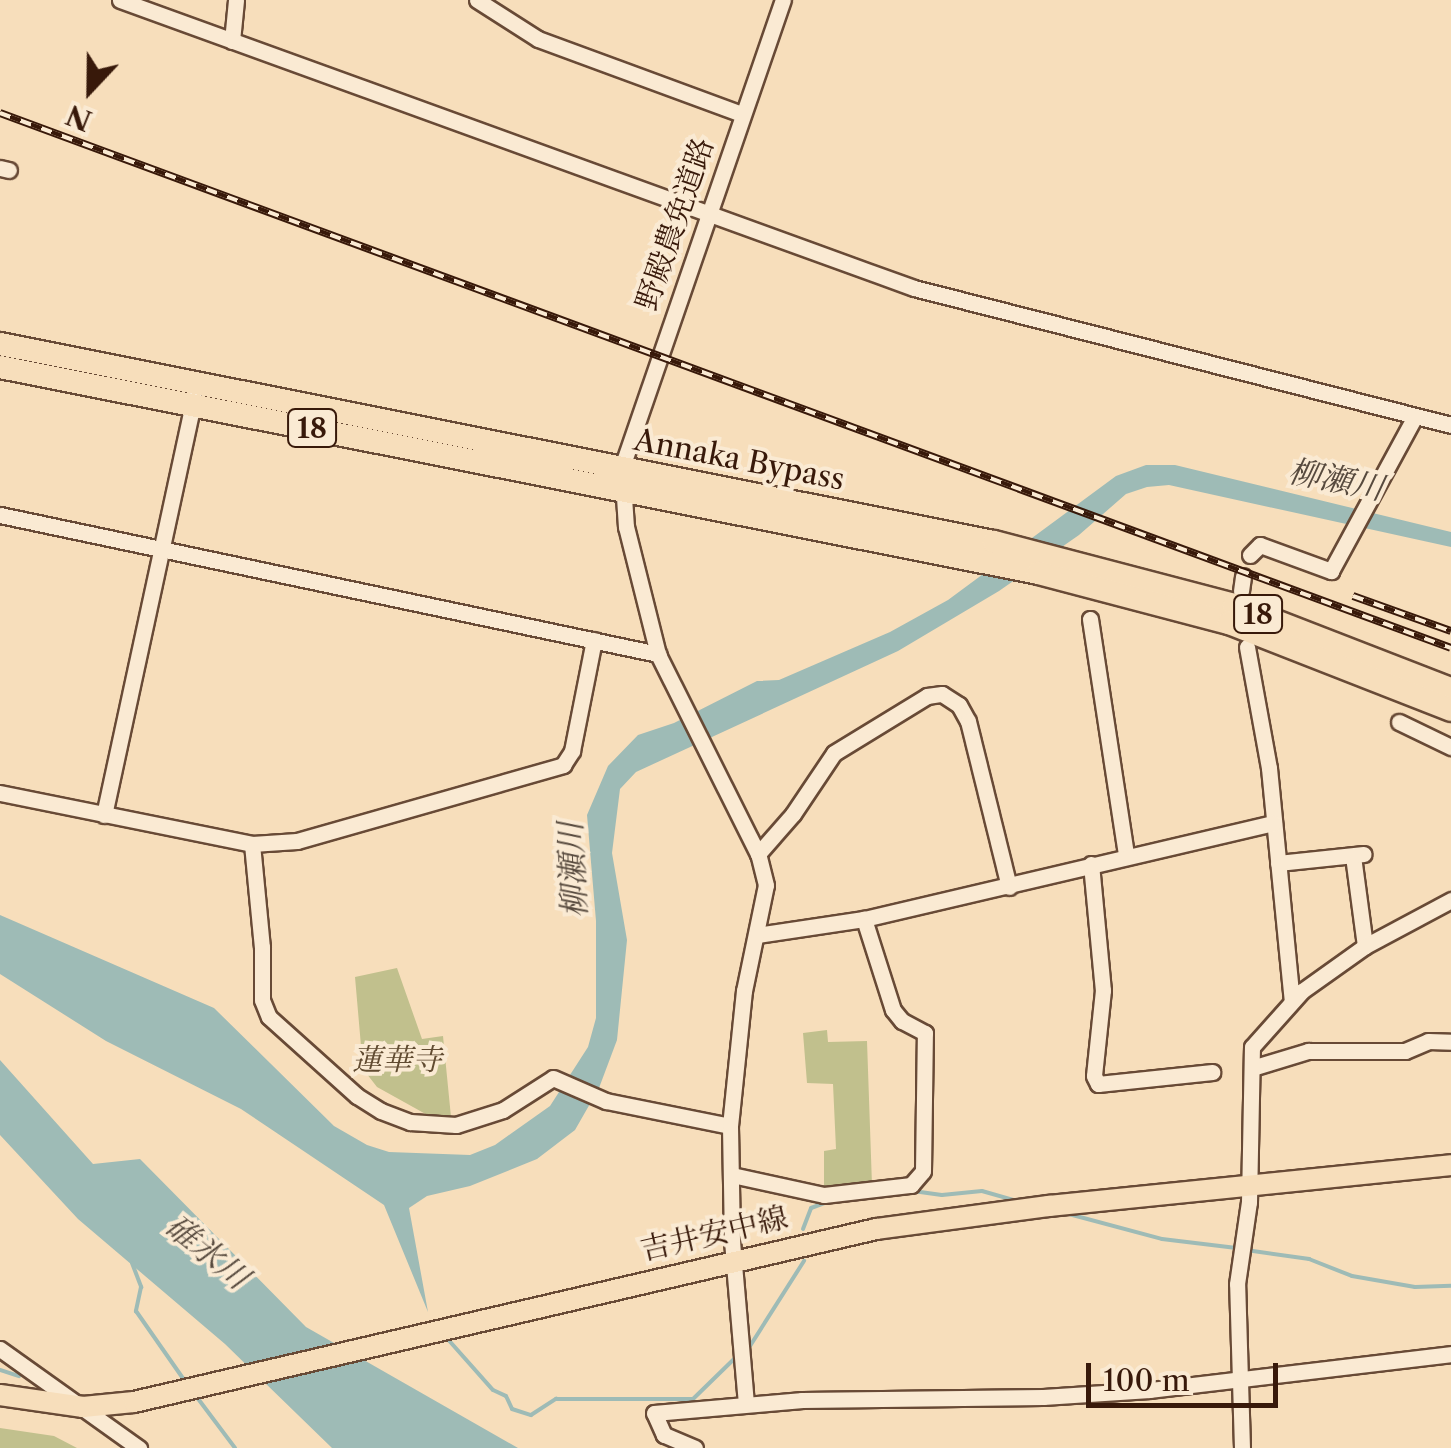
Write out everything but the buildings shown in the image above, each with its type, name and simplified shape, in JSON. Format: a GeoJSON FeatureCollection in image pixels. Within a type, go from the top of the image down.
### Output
{"type":"FeatureCollection","features":[{"type":"Feature","properties":{"kind":"highway","name":"Annaka Bypass"},"geometry":{"type":"LineString","coordinates":[[0,344],[194,394]]}},
{"type":"Feature","properties":{"kind":"highway","name":"Annaka Bypass"},"geometry":{"type":"LineString","coordinates":[[0,367],[194,394],[623,478],[994,542],[1234,605],[1451,689]]}},
{"type":"Feature","properties":{"kind":"highway","name":"Annaka Bypass"},"geometry":{"type":"LineString","coordinates":[[623,478],[1038,573],[1229,622],[1451,710]]}},
{"type":"Feature","properties":{"kind":"highway"},"geometry":{"type":"LineString","coordinates":[[1387,683],[1451,719]]}},
{"type":"Feature","properties":{"kind":"main road","name":"吉井安中線"},"geometry":{"type":"LineString","coordinates":[[0,1395],[82,1407],[159,1397],[734,1259],[959,1217],[1451,1164]]}},
{"type":"Feature","properties":{"kind":"street"},"geometry":{"type":"LineString","coordinates":[[120,0],[948,298],[1451,425]]}},
{"type":"Feature","properties":{"kind":"street"},"geometry":{"type":"LineString","coordinates":[[232,41],[236,0]]}},
{"type":"Feature","properties":{"kind":"street"},"geometry":{"type":"LineString","coordinates":[[477,0],[538,39],[742,114]]}},
{"type":"Feature","properties":{"kind":"street","name":"野殿農免道路"},"geometry":{"type":"LineString","coordinates":[[623,478],[708,214],[783,0]]}},
{"type":"Feature","properties":{"kind":"street"},"geometry":{"type":"LineString","coordinates":[[104,814],[164,550],[194,394]]}},
{"type":"Feature","properties":{"kind":"street"},"geometry":{"type":"LineString","coordinates":[[1250,555],[1260,545],[1331,571],[1415,416]]}},
{"type":"Feature","properties":{"kind":"street"},"geometry":{"type":"LineString","coordinates":[[623,478],[626,527],[658,654],[758,854],[766,886],[744,991],[730,1126],[734,1259],[746,1404]]}},
{"type":"Feature","properties":{"kind":"street"},"geometry":{"type":"LineString","coordinates":[[0,515],[658,654]]}},
{"type":"Feature","properties":{"kind":"street"},"geometry":{"type":"LineString","coordinates":[[1090,618],[1126,856]]}},
{"type":"Feature","properties":{"kind":"street"},"geometry":{"type":"LineString","coordinates":[[0,793],[252,844],[297,841],[563,765],[572,751],[594,640]]}},
{"type":"Feature","properties":{"kind":"street"},"geometry":{"type":"LineString","coordinates":[[1248,648],[1274,823],[1292,1000]]}},
{"type":"Feature","properties":{"kind":"street"},"geometry":{"type":"LineString","coordinates":[[758,854],[793,814],[834,753],[926,696],[942,694],[959,705],[968,721],[1008,887]]}},
{"type":"Feature","properties":{"kind":"street"},"geometry":{"type":"LineString","coordinates":[[1398,722],[1451,747]]}},
{"type":"Feature","properties":{"kind":"street"},"geometry":{"type":"LineString","coordinates":[[756,935],[864,919],[1274,823]]}},
{"type":"Feature","properties":{"kind":"street"},"geometry":{"type":"LineString","coordinates":[[252,844],[262,948],[262,1000],[269,1018],[357,1096],[410,1122],[456,1125],[503,1110],[553,1078],[604,1099],[730,1126]]}},
{"type":"Feature","properties":{"kind":"street"},"geometry":{"type":"LineString","coordinates":[[1278,863],[1359,855],[1365,946]]}},
{"type":"Feature","properties":{"kind":"street"},"geometry":{"type":"LineString","coordinates":[[1091,864],[1103,990],[1094,1076],[1098,1084],[1212,1072]]}},
{"type":"Feature","properties":{"kind":"street"},"geometry":{"type":"LineString","coordinates":[[1242,1448],[1237,1284],[1250,1186],[1256,1038],[1292,1000],[1365,946],[1451,900]]}},
{"type":"Feature","properties":{"kind":"street"},"geometry":{"type":"LineString","coordinates":[[732,1175],[824,1195],[911,1185],[922,1171],[925,1033],[902,1021],[893,1010],[864,919]]}},
{"type":"Feature","properties":{"kind":"street"},"geometry":{"type":"LineString","coordinates":[[1252,1068],[1308,1051],[1405,1052],[1428,1041],[1451,1042]]}},
{"type":"Feature","properties":{"kind":"street"},"geometry":{"type":"LineString","coordinates":[[0,1349],[140,1448]]}},
{"type":"Feature","properties":{"kind":"street"},"geometry":{"type":"LineString","coordinates":[[695,1448],[664,1435],[654,1413],[746,1404],[1043,1397],[1451,1354]]}},
{"type":"Feature","properties":{"kind":"green space","name":"蓮華寺"},"geometry":{"type":"Polygon","coordinates":[[[397,968],[422,1039],[443,1036],[451,1117],[431,1117],[377,1087],[363,1069],[355,977],[397,968]]]}},
{"type":"Feature","properties":{"kind":"green space"},"geometry":{"type":"Polygon","coordinates":[[[827,1030],[828,1042],[867,1041],[872,1185],[824,1191],[824,1151],[836,1149],[833,1084],[807,1083],[803,1033],[827,1030]]]}},
{"type":"Feature","properties":{"kind":"green space"},"geometry":{"type":"Polygon","coordinates":[[[0,1428],[54,1436],[77,1448],[0,1448],[0,1428]]]}},
{"type":"Feature","properties":{"kind":"water"},"geometry":{"type":"Polygon","coordinates":[[[1146,465],[1175,465],[1451,532],[1451,547],[1169,485],[1147,487],[1126,494],[1079,535],[999,591],[898,651],[636,772],[620,789],[612,853],[627,940],[617,1040],[599,1088],[575,1130],[537,1159],[470,1186],[427,1196],[409,1208],[428,1312],[384,1205],[241,1109],[106,1041],[0,974],[0,915],[214,1008],[334,1126],[367,1145],[389,1152],[470,1155],[495,1145],[550,1106],[588,1047],[596,1018],[596,921],[587,815],[608,766],[638,735],[674,723],[757,681],[779,680],[890,632],[948,600],[1116,476],[1146,465]]]}},
{"type":"Feature","properties":{"kind":"water","name":"碓氷川"},"geometry":{"type":"Polygon","coordinates":[[[0,1060],[93,1164],[140,1159],[306,1327],[518,1448],[332,1448],[225,1344],[78,1219],[0,1135],[0,1060]]]}},
{"type":"Feature","properties":{"kind":"waterway"},"geometry":{"type":"LineString","coordinates":[[913,1191],[942,1195],[982,1191],[1017,1201]]}},
{"type":"Feature","properties":{"kind":"waterway"},"geometry":{"type":"LineString","coordinates":[[803,1229],[811,1208],[830,1201]]}},
{"type":"Feature","properties":{"kind":"waterway"},"geometry":{"type":"LineString","coordinates":[[1065,1213],[1162,1239],[1236,1248]]}},
{"type":"Feature","properties":{"kind":"waterway"},"geometry":{"type":"LineString","coordinates":[[1246,1250],[1309,1259],[1352,1276],[1415,1287],[1451,1286]]}},
{"type":"Feature","properties":{"kind":"waterway"},"geometry":{"type":"LineString","coordinates":[[750,1346],[804,1261]]}},
{"type":"Feature","properties":{"kind":"waterway"},"geometry":{"type":"LineString","coordinates":[[132,1263],[141,1287],[136,1311],[187,1384]]}},
{"type":"Feature","properties":{"kind":"waterway"},"geometry":{"type":"LineString","coordinates":[[445,1336],[493,1390],[506,1396],[512,1409],[531,1415],[556,1399],[693,1399],[737,1356]]}},
{"type":"Feature","properties":{"kind":"waterway"},"geometry":{"type":"LineString","coordinates":[[0,1370],[19,1376]]}},
{"type":"Feature","properties":{"kind":"waterway"},"geometry":{"type":"LineString","coordinates":[[196,1396],[235,1448]]}},
{"type":"Feature","properties":{"kind":"railway"},"geometry":{"type":"LineString","coordinates":[[0,113],[1451,648]]}},
{"type":"Feature","properties":{"kind":"railway"},"geometry":{"type":"LineString","coordinates":[[1353,596],[1451,631]]}},
{"type":"Feature","properties":{"kind":"water label","name":"柳瀬川"},"geometry":{"type":"Point","coordinates":[1336,480]}},
{"type":"Feature","properties":{"kind":"water label","name":"柳瀬川"},"geometry":{"type":"Point","coordinates":[573,870]}}]}
